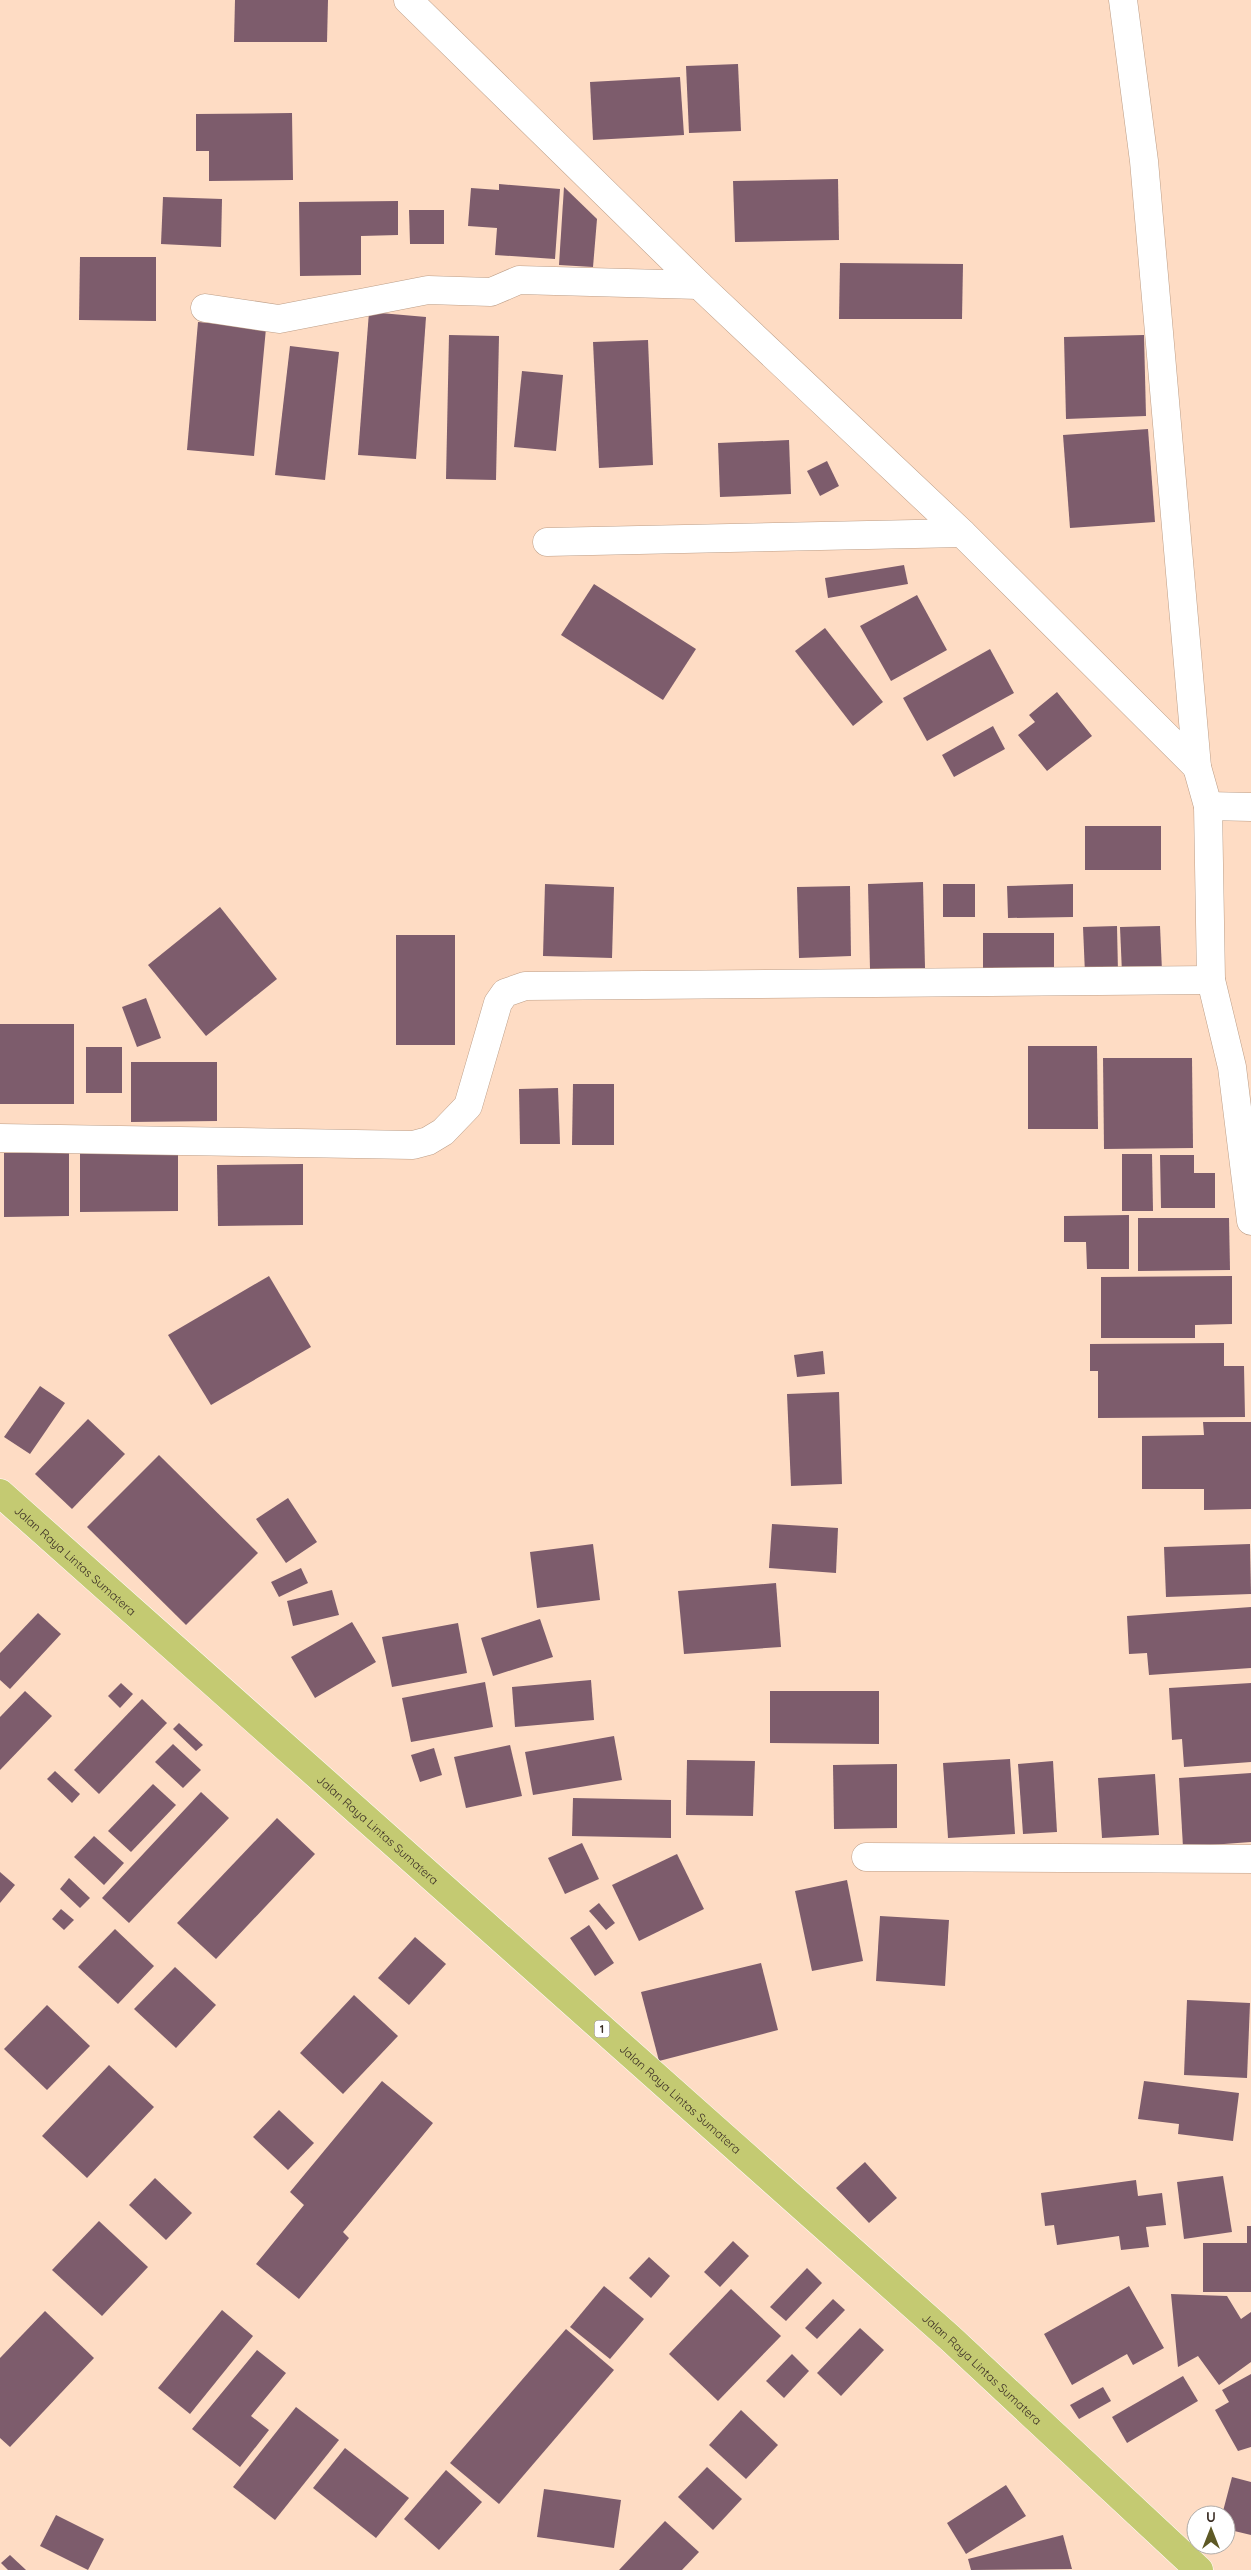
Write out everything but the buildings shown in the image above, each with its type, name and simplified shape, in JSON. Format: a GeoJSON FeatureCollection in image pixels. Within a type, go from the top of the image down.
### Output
{"type":"FeatureCollection","features":[{"type":"Feature","properties":{"kind":"highway","name":"Jalan Raya Lintas Sumatera"},"geometry":{"type":"LineString","coordinates":[[0,1493],[942,2332],[1199,2570]]}},
{"type":"Feature","properties":{"kind":"street"},"geometry":{"type":"LineString","coordinates":[[408,0],[699,285],[962,533],[1197,767]]}},
{"type":"Feature","properties":{"kind":"street"},"geometry":{"type":"LineString","coordinates":[[1123,0],[1144,160],[1197,767],[1208,806],[1211,980],[1232,1067],[1251,1221]]}},
{"type":"Feature","properties":{"kind":"street"},"geometry":{"type":"LineString","coordinates":[[205,308],[279,319],[428,290],[491,292],[519,280],[699,285]]}},
{"type":"Feature","properties":{"kind":"street"},"geometry":{"type":"LineString","coordinates":[[547,542],[962,533]]}},
{"type":"Feature","properties":{"kind":"street"},"geometry":{"type":"LineString","coordinates":[[1208,806],[1251,807]]}},
{"type":"Feature","properties":{"kind":"street"},"geometry":{"type":"LineString","coordinates":[[0,1138],[413,1146],[428,1141],[443,1132],[468,1106],[498,1003],[505,993],[525,986],[1211,980]]}},
{"type":"Feature","properties":{"kind":"street"},"geometry":{"type":"LineString","coordinates":[[866,1857],[1251,1859]]}}]}
